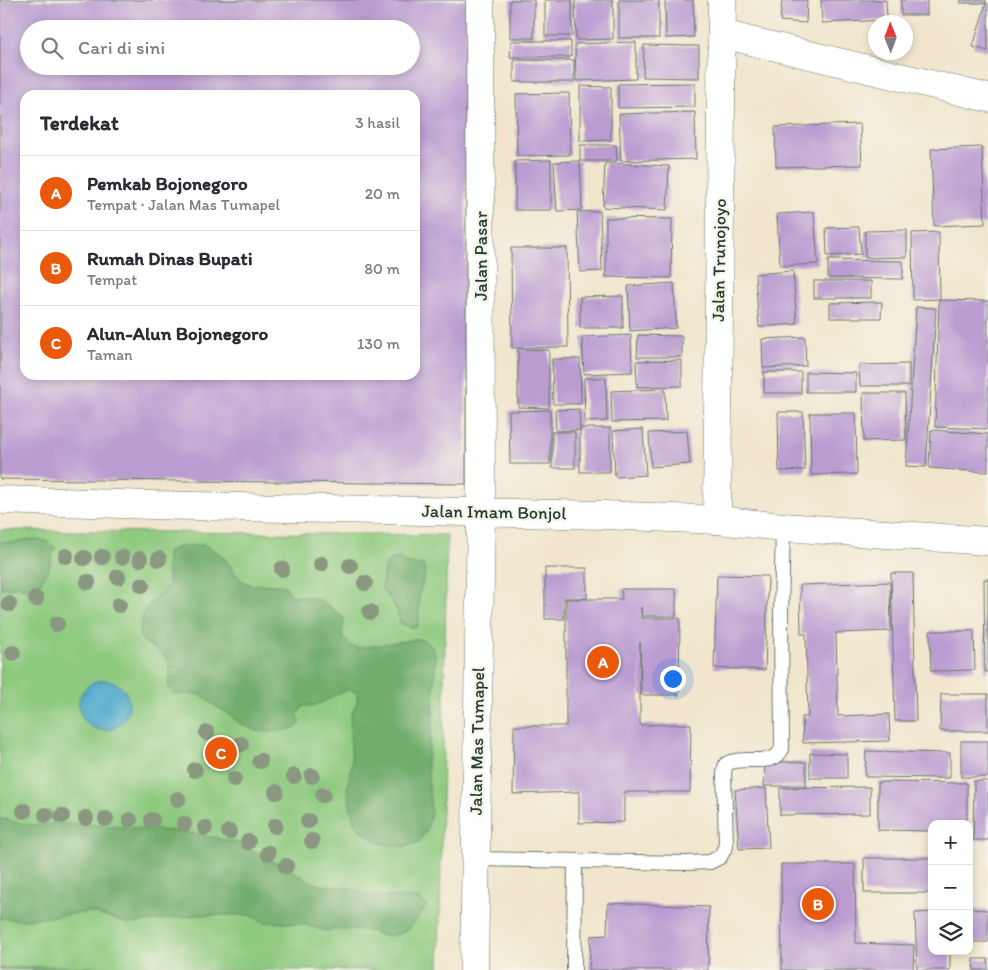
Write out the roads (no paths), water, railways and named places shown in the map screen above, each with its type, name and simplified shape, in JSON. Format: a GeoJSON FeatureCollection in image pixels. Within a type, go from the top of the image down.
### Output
{"type":"FeatureCollection","features":[{"type":"Feature","properties":{"kind":"main road","name":"Jalan Pasar"},"geometry":{"type":"LineString","coordinates":[[480,0],[481,512]]}},
{"type":"Feature","properties":{"kind":"main road","name":"Jalan Trunojoyo"},"geometry":{"type":"LineString","coordinates":[[717,520],[722,0]]}},
{"type":"Feature","properties":{"kind":"main road"},"geometry":{"type":"LineString","coordinates":[[722,34],[988,98]]}},
{"type":"Feature","properties":{"kind":"main road","name":"Jalan Imam Bonjol"},"geometry":{"type":"LineString","coordinates":[[0,500],[606,515],[717,520],[783,527],[988,541]]}},
{"type":"Feature","properties":{"kind":"main road","name":"Jalan Mas Tumapel"},"geometry":{"type":"LineString","coordinates":[[474,970],[481,512]]}},
{"type":"Feature","properties":{"kind":"lane"},"geometry":{"type":"LineString","coordinates":[[475,860],[686,863],[710,862],[720,857],[726,846],[724,772],[726,764],[733,760],[774,759],[780,755],[782,748],[781,613],[783,527]]}},
{"type":"Feature","properties":{"kind":"lane"},"geometry":{"type":"LineString","coordinates":[[574,970],[575,861]]}},
{"type":"Feature","properties":{"kind":"water"},"geometry":{"type":"Polygon","coordinates":[[[104,680],[114,682],[122,687],[127,695],[129,705],[127,715],[122,723],[114,728],[104,730],[94,728],[86,723],[81,715],[79,705],[81,695],[86,687],[94,682],[104,680]]]}},
{"type":"Feature","properties":{"kind":"place","name":"Pemkab Bojonegoro"},"geometry":{"type":"Point","coordinates":[603,662]}},
{"type":"Feature","properties":{"kind":"place","name":"Alun-Alun Bojonegoro"},"geometry":{"type":"Point","coordinates":[221,753]}},
{"type":"Feature","properties":{"kind":"place","name":"Rumah Dinas Bupati"},"geometry":{"type":"Point","coordinates":[818,904]}}]}
